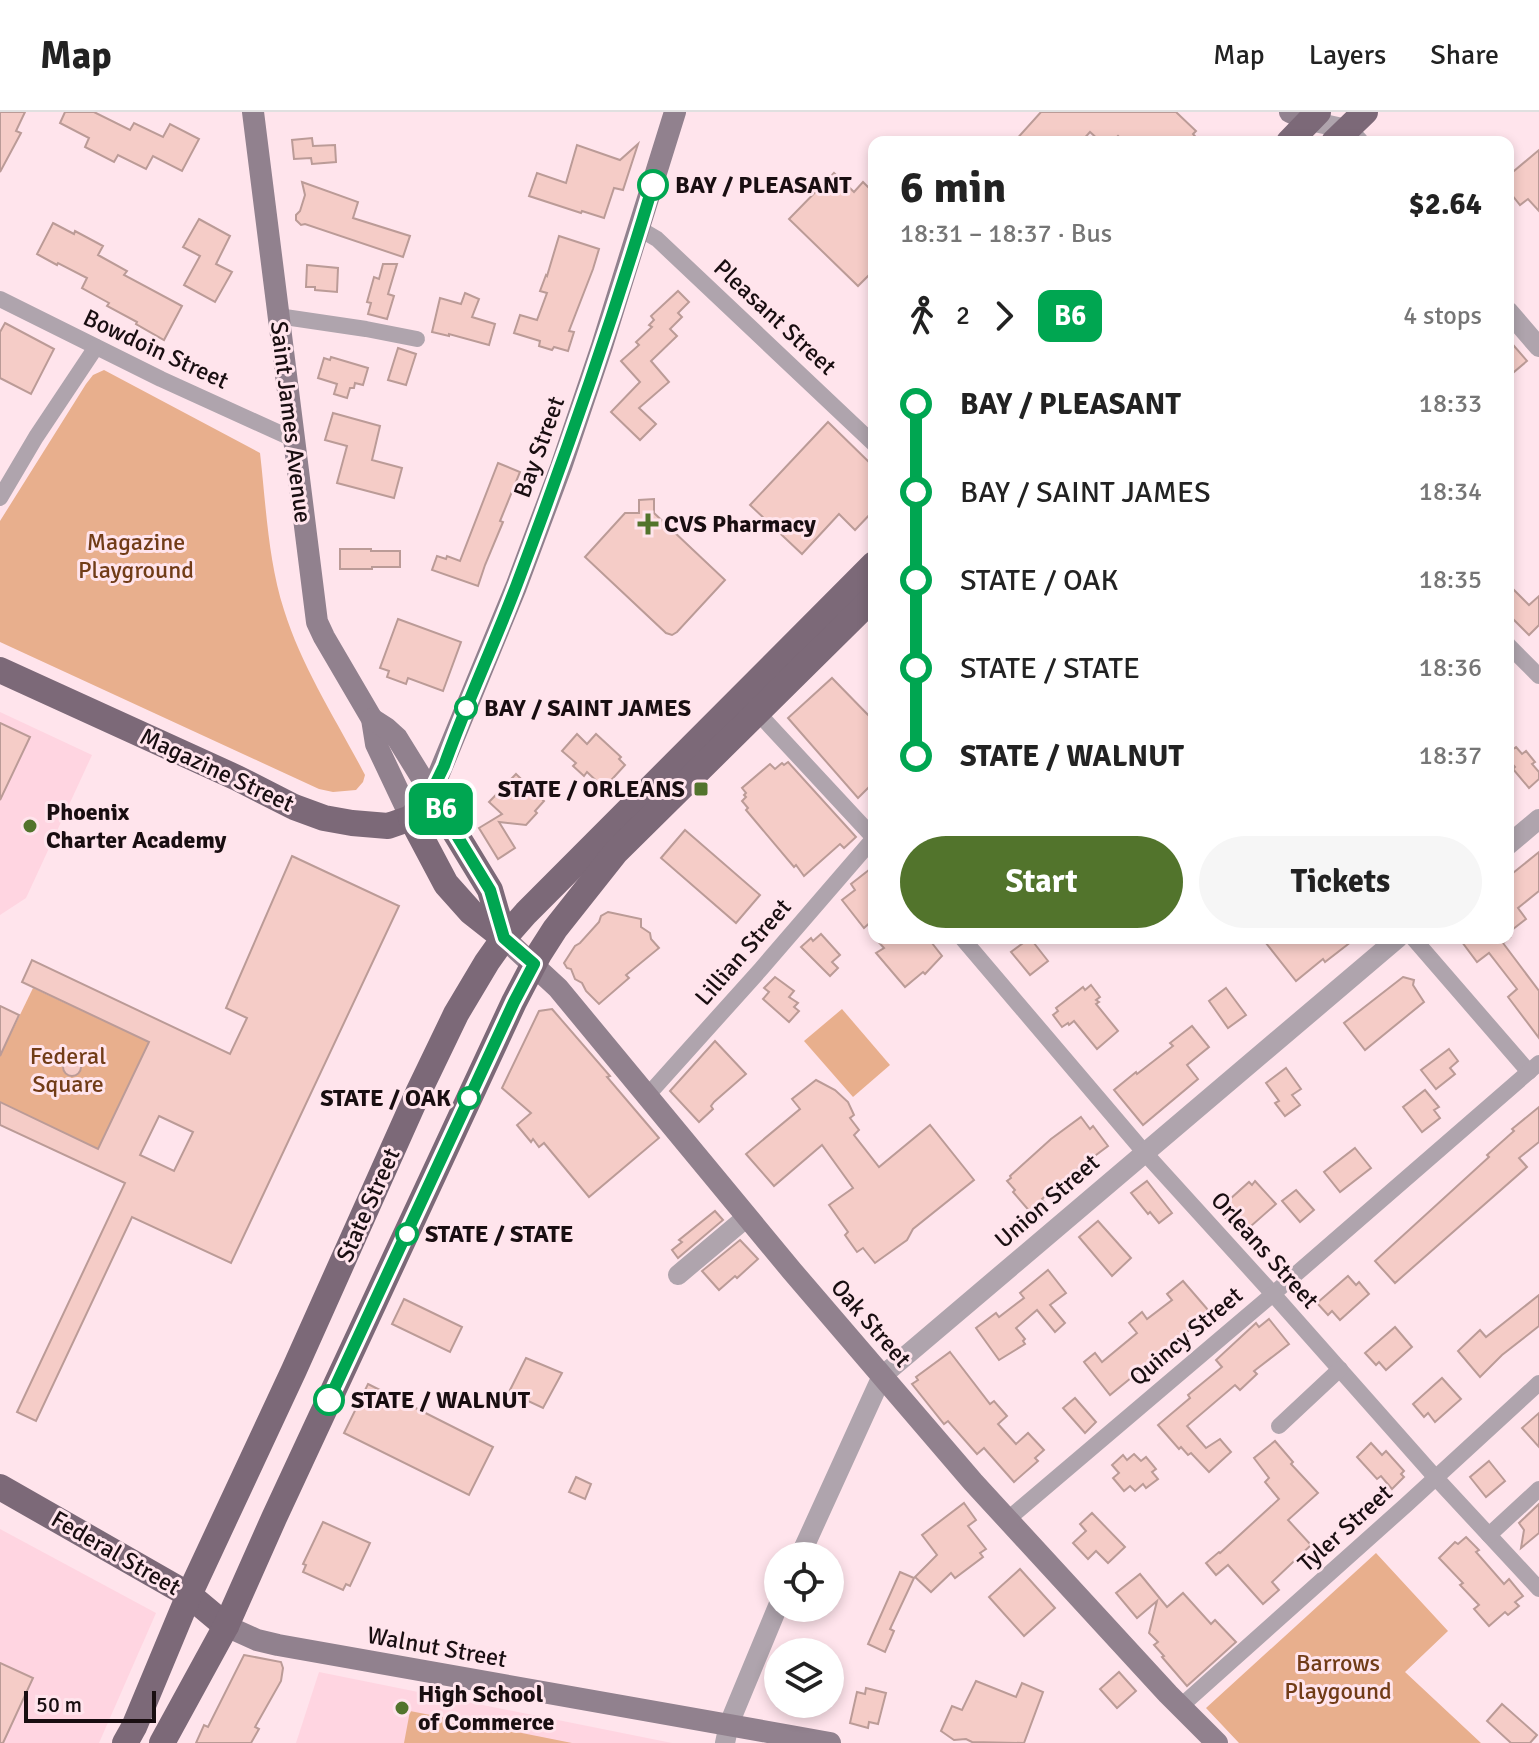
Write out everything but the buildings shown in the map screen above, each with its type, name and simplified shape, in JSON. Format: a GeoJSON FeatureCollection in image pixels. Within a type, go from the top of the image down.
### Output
{"type":"FeatureCollection","features":[{"type":"Feature","properties":{"kind":"main road","name":"Saint James Avenue"},"geometry":{"type":"LineString","coordinates":[[253,112],[317,622],[372,719],[376,744],[446,884],[471,912],[534,964]]}},
{"type":"Feature","properties":{"kind":"main road","name":"Bay Street"},"geometry":{"type":"LineString","coordinates":[[431,793],[561,467],[640,229],[675,112]]}},
{"type":"Feature","properties":{"kind":"main road"},"geometry":{"type":"LineString","coordinates":[[1293,136],[1306,115]]}},
{"type":"Feature","properties":{"kind":"main road","name":"State Street"},"geometry":{"type":"LineString","coordinates":[[162,1743],[226,1626],[514,1002],[555,929],[616,852],[868,571]]}},
{"type":"Feature","properties":{"kind":"main road","name":"State Street"},"geometry":{"type":"LineString","coordinates":[[125,1743],[189,1595],[418,1093],[450,1027],[487,962],[504,938],[540,899],[749,705],[868,602]]}},
{"type":"Feature","properties":{"kind":"main road","name":"Magazine Street"},"geometry":{"type":"LineString","coordinates":[[0,670],[294,807],[324,818],[386,826],[411,818]]}},
{"type":"Feature","properties":{"kind":"main road","name":"Saint James Avenue"},"geometry":{"type":"LineString","coordinates":[[372,719],[397,738],[490,890],[504,938]]}},
{"type":"Feature","properties":{"kind":"main road"},"geometry":{"type":"LineString","coordinates":[[411,818],[431,793]]}},
{"type":"Feature","properties":{"kind":"main road","name":"Oak Street"},"geometry":{"type":"LineString","coordinates":[[534,964],[558,988],[882,1376],[1008,1519],[1217,1743]]}},
{"type":"Feature","properties":{"kind":"main road"},"geometry":{"type":"LineString","coordinates":[[331,1287],[374,1304]]}},
{"type":"Feature","properties":{"kind":"main road","name":"Federal Street"},"geometry":{"type":"LineString","coordinates":[[0,1487],[189,1595],[226,1626]]}},
{"type":"Feature","properties":{"kind":"main road","name":"Walnut Street"},"geometry":{"type":"LineString","coordinates":[[226,1626],[267,1643],[727,1734],[830,1743]]}},
{"type":"Feature","properties":{"kind":"main road","name":"Oak Street"},"geometry":{"type":"LineString","coordinates":[[1181,1706],[1205,1743]]}},
{"type":"Feature","properties":{"kind":"street"},"geometry":{"type":"LineString","coordinates":[[1306,115],[1351,131]]}},
{"type":"Feature","properties":{"kind":"street","name":"Pleasant Street"},"geometry":{"type":"LineString","coordinates":[[640,229],[657,239],[868,438]]}},
{"type":"Feature","properties":{"kind":"street","name":"Bowdoin Street"},"geometry":{"type":"LineString","coordinates":[[0,299],[293,439]]}},
{"type":"Feature","properties":{"kind":"street"},"geometry":{"type":"LineString","coordinates":[[278,316],[417,339]]}},
{"type":"Feature","properties":{"kind":"street"},"geometry":{"type":"LineString","coordinates":[[1514,318],[1539,347]]}},
{"type":"Feature","properties":{"kind":"street"},"geometry":{"type":"LineString","coordinates":[[0,498],[41,429],[96,347]]}},
{"type":"Feature","properties":{"kind":"street"},"geometry":{"type":"LineString","coordinates":[[1514,651],[1539,676]]}},
{"type":"Feature","properties":{"kind":"street"},"geometry":{"type":"LineString","coordinates":[[749,705],[868,832]]}},
{"type":"Feature","properties":{"kind":"street"},"geometry":{"type":"LineString","coordinates":[[1514,840],[1539,819]]}},
{"type":"Feature","properties":{"kind":"street","name":"Lillian Street"},"geometry":{"type":"LineString","coordinates":[[647,1096],[868,845]]}},
{"type":"Feature","properties":{"kind":"street","name":"Orleans Street"},"geometry":{"type":"LineString","coordinates":[[967,944],[1144,1152],[1539,1589]]}},
{"type":"Feature","properties":{"kind":"street","name":"Union Street"},"geometry":{"type":"LineString","coordinates":[[806,1542],[882,1376],[1391,944]]}},
{"type":"Feature","properties":{"kind":"street"},"geometry":{"type":"LineString","coordinates":[[1419,944],[1534,1067]]}},
{"type":"Feature","properties":{"kind":"street","name":"Quincy Street"},"geometry":{"type":"LineString","coordinates":[[1008,1519],[1534,1067]]}},
{"type":"Feature","properties":{"kind":"street"},"geometry":{"type":"LineString","coordinates":[[678,1275],[747,1217]]}},
{"type":"Feature","properties":{"kind":"street"},"geometry":{"type":"LineString","coordinates":[[1279,1426],[1340,1369]]}},
{"type":"Feature","properties":{"kind":"street","name":"Tyler Street"},"geometry":{"type":"LineString","coordinates":[[1181,1706],[1539,1383]]}},
{"type":"Feature","properties":{"kind":"street"},"geometry":{"type":"LineString","coordinates":[[1489,1535],[1539,1489]]}},
{"type":"Feature","properties":{"kind":"street"},"geometry":{"type":"LineString","coordinates":[[727,1734],[772,1622]]}},
{"type":"Feature","properties":{"kind":"shaded area","name":"Phoenix Charter Academy"},"geometry":{"type":"Polygon","coordinates":[[[0,712],[92,755],[26,898],[0,915],[0,712]]]}},
{"type":"Feature","properties":{"kind":"shaded area"},"geometry":{"type":"Polygon","coordinates":[[[0,1529],[156,1613],[99,1743],[0,1743],[0,1529]]]}},
{"type":"Feature","properties":{"kind":"shaded area","name":"High School of Commerce"},"geometry":{"type":"Polygon","coordinates":[[[319,1672],[672,1743],[296,1743],[319,1672]]]}},
{"type":"Feature","properties":{"kind":"green space","name":"Magazine Playground"},"geometry":{"type":"Polygon","coordinates":[[[104,370],[260,453],[271,552],[284,610],[310,673],[365,775],[356,790],[333,792],[319,789],[0,642],[0,521],[86,384],[93,375],[104,370]]]}},
{"type":"Feature","properties":{"kind":"green space","name":"Federal Square"},"geometry":{"type":"Polygon","coordinates":[[[33,988],[149,1042],[98,1149],[0,1102],[0,1056],[33,988]]]}},
{"type":"Feature","properties":{"kind":"green space"},"geometry":{"type":"Polygon","coordinates":[[[842,1009],[890,1065],[853,1097],[804,1041],[842,1009]]]}},
{"type":"Feature","properties":{"kind":"green space","name":"Barrows Playgound"},"geometry":{"type":"Polygon","coordinates":[[[1376,1553],[1448,1631],[1405,1672],[1481,1743],[1239,1743],[1206,1708],[1376,1553]]]}},
{"type":"Feature","properties":{"kind":"green space"},"geometry":{"type":"Polygon","coordinates":[[[410,1711],[572,1743],[404,1743],[410,1711]]]}},
{"type":"Feature","properties":{"kind":"bus line","name":"B6"},"geometry":{"type":"LineString","coordinates":[[329,1400],[534,964],[504,938],[496,906],[484,878],[431,793],[516,587],[561,467],[653,185]]}},
{"type":"Feature","properties":{"kind":"place","name":"BAY / PLEASANT"},"geometry":{"type":"Point","coordinates":[653,185]}},
{"type":"Feature","properties":{"kind":"place","name":"CVS Pharmacy"},"geometry":{"type":"Point","coordinates":[648,524]}},
{"type":"Feature","properties":{"kind":"place","name":"BAY / SAINT JAMES"},"geometry":{"type":"Point","coordinates":[466,708]}},
{"type":"Feature","properties":{"kind":"place","name":"STATE / ORLEANS"},"geometry":{"type":"Point","coordinates":[701,789]}},
{"type":"Feature","properties":{"kind":"place","name":"Phoenix Charter Academy"},"geometry":{"type":"Point","coordinates":[30,826]}},
{"type":"Feature","properties":{"kind":"place","name":"STATE / OAK"},"geometry":{"type":"Point","coordinates":[469,1098]}},
{"type":"Feature","properties":{"kind":"place","name":"STATE / STATE"},"geometry":{"type":"Point","coordinates":[407,1234]}},
{"type":"Feature","properties":{"kind":"place","name":"STATE / WALNUT"},"geometry":{"type":"Point","coordinates":[329,1400]}},
{"type":"Feature","properties":{"kind":"place","name":"High School of Commerce"},"geometry":{"type":"Point","coordinates":[402,1708]}}]}
